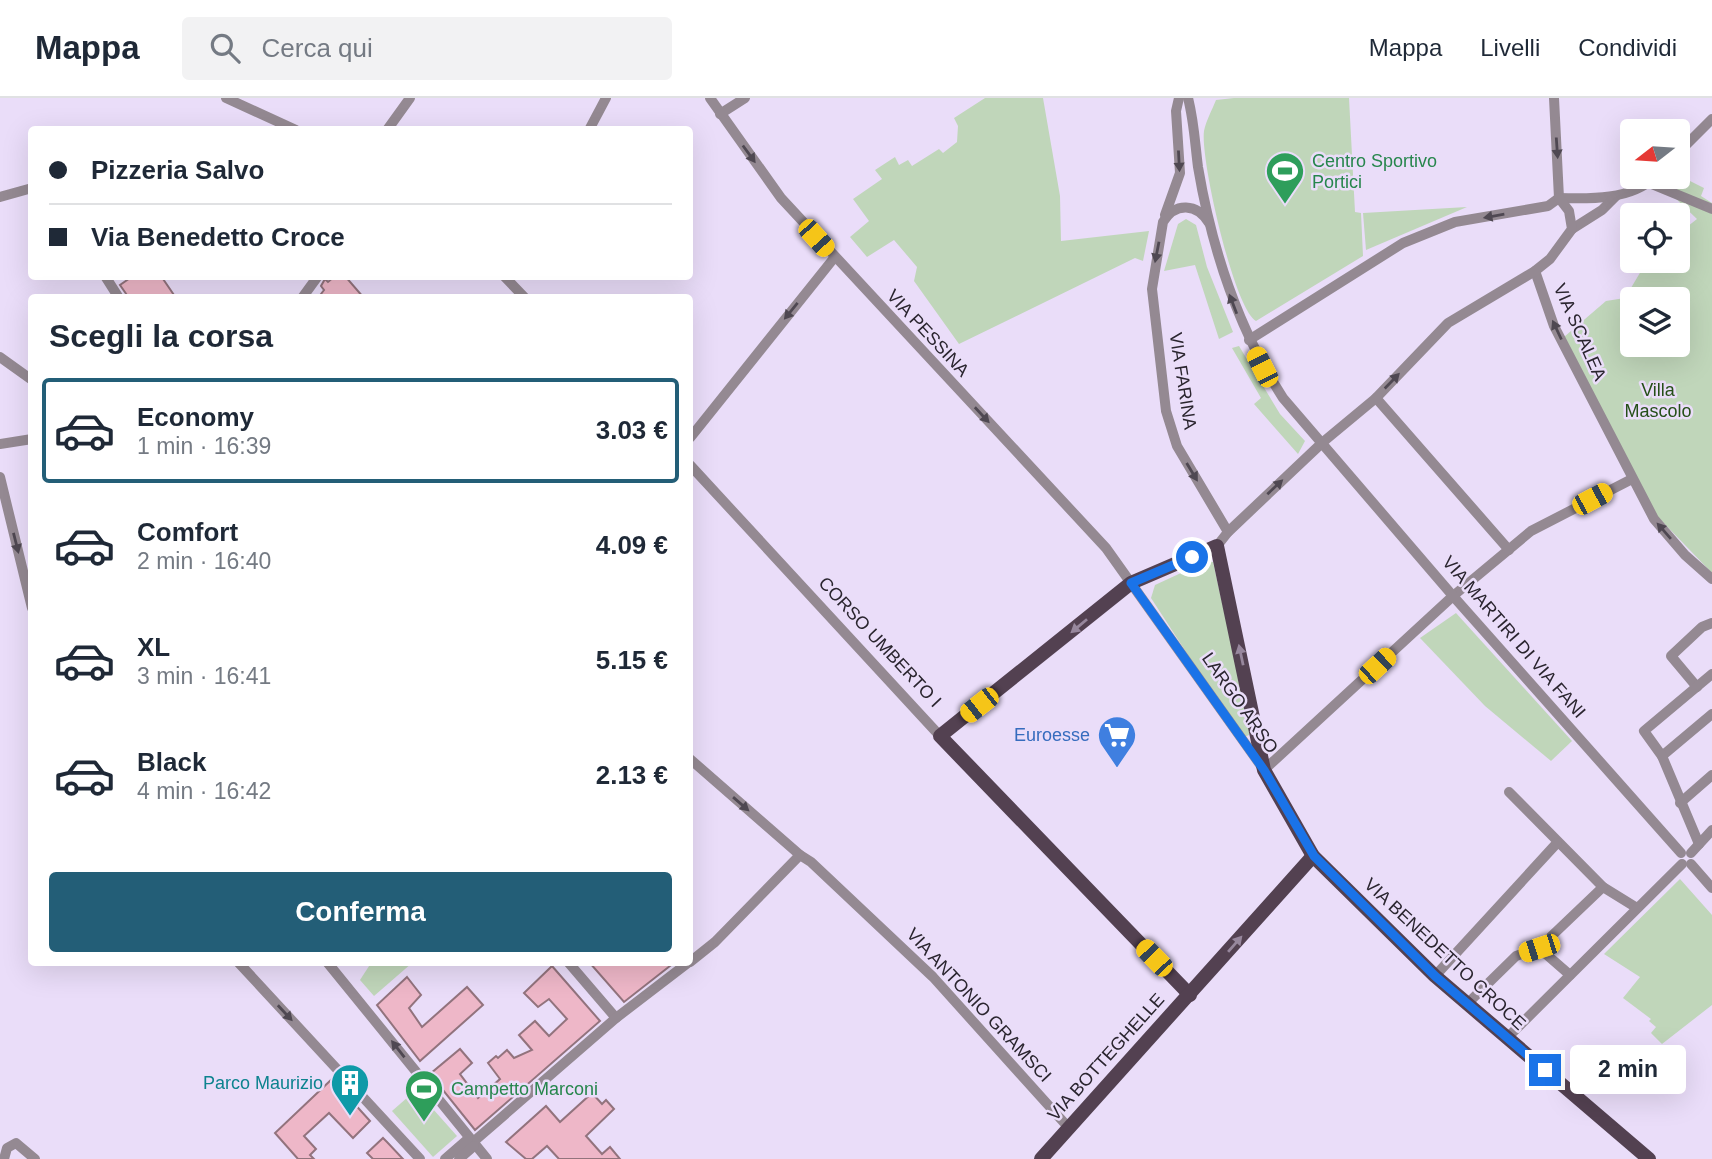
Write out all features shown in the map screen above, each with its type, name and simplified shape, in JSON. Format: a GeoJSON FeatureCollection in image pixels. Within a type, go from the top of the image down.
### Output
{"type":"FeatureCollection","features":[{"type":"Feature","properties":{"kind":"main road"},"geometry":{"type":"LineString","coordinates":[[940,736],[1131,583],[1217,547]]}},
{"type":"Feature","properties":{"kind":"main road","name":"LARGO ARSO"},"geometry":{"type":"LineString","coordinates":[[1217,547],[1264,770]]}},
{"type":"Feature","properties":{"kind":"main road","name":"CORSO UMBERTO I"},"geometry":{"type":"LineString","coordinates":[[940,736],[1190,995]]}},
{"type":"Feature","properties":{"kind":"main road","name":"VIA BENEDETTO CROCE"},"geometry":{"type":"LineString","coordinates":[[1264,770],[1314,856],[1435,976],[1649,1159]]}},
{"type":"Feature","properties":{"kind":"main road","name":"VIA BOTTEGHELLE"},"geometry":{"type":"LineString","coordinates":[[1041,1159],[1314,856]]}},
{"type":"Feature","properties":{"kind":"street"},"geometry":{"type":"LineString","coordinates":[[226,98],[287,126]]}},
{"type":"Feature","properties":{"kind":"street"},"geometry":{"type":"LineString","coordinates":[[390,126],[410,98]]}},
{"type":"Feature","properties":{"kind":"street"},"geometry":{"type":"LineString","coordinates":[[591,126],[606,98]]}},
{"type":"Feature","properties":{"kind":"street"},"geometry":{"type":"LineString","coordinates":[[720,114],[745,98]]}},
{"type":"Feature","properties":{"kind":"street","name":"VIA FARINA"},"geometry":{"type":"LineString","coordinates":[[1179,98],[1176,111],[1180,173],[1163,222],[1153,289],[1166,411],[1177,446],[1228,533]]}},
{"type":"Feature","properties":{"kind":"street"},"geometry":{"type":"LineString","coordinates":[[1188,98],[1211,225],[1230,299],[1249,340],[1283,398],[1323,442]]}},
{"type":"Feature","properties":{"kind":"street"},"geometry":{"type":"LineString","coordinates":[[1554,98],[1559,198],[1569,211],[1572,229]]}},
{"type":"Feature","properties":{"kind":"street","name":"VIA PESSINA"},"geometry":{"type":"LineString","coordinates":[[714,100],[720,114],[781,198],[1105,548],[1131,583]]}},
{"type":"Feature","properties":{"kind":"street"},"geometry":{"type":"LineString","coordinates":[[1690,141],[1712,119]]}},
{"type":"Feature","properties":{"kind":"street"},"geometry":{"type":"LineString","coordinates":[[0,197],[28,189]]}},
{"type":"Feature","properties":{"kind":"street"},"geometry":{"type":"LineString","coordinates":[[1217,547],[1228,533],[1323,442],[1376,397],[1448,323],[1535,271],[1550,259],[1572,229],[1602,210],[1616,196],[1632,189]]}},
{"type":"Feature","properties":{"kind":"street"},"geometry":{"type":"LineString","coordinates":[[1671,189],[1712,209]]}},
{"type":"Feature","properties":{"kind":"street"},"geometry":{"type":"LineString","coordinates":[[1249,340],[1403,243],[1455,222],[1548,206],[1559,198],[1616,196]]}},
{"type":"Feature","properties":{"kind":"street"},"geometry":{"type":"LineString","coordinates":[[1163,222],[1174,210],[1190,207],[1204,214],[1211,225]]}},
{"type":"Feature","properties":{"kind":"street"},"geometry":{"type":"LineString","coordinates":[[693,434],[834,258]]}},
{"type":"Feature","properties":{"kind":"street","name":"VIA SCALEA"},"geometry":{"type":"LineString","coordinates":[[1535,271],[1554,326],[1654,519],[1685,555],[1712,579]]}},
{"type":"Feature","properties":{"kind":"street"},"geometry":{"type":"LineString","coordinates":[[508,280],[521,294]]}},
{"type":"Feature","properties":{"kind":"street"},"geometry":{"type":"LineString","coordinates":[[0,357],[28,377]]}},
{"type":"Feature","properties":{"kind":"street"},"geometry":{"type":"LineString","coordinates":[[1376,397],[1509,550]]}},
{"type":"Feature","properties":{"kind":"street"},"geometry":{"type":"LineString","coordinates":[[0,444],[28,440]]}},
{"type":"Feature","properties":{"kind":"street","name":"VIA MARTIRI DI VIA FANI"},"geometry":{"type":"LineString","coordinates":[[1323,442],[1452,596],[1712,887]]}},
{"type":"Feature","properties":{"kind":"street","name":"CORSO UMBERTO I"},"geometry":{"type":"LineString","coordinates":[[693,468],[940,736]]}},
{"type":"Feature","properties":{"kind":"street"},"geometry":{"type":"LineString","coordinates":[[0,477],[28,592]]}},
{"type":"Feature","properties":{"kind":"street"},"geometry":{"type":"LineString","coordinates":[[1264,770],[1452,596],[1531,531],[1632,479]]}},
{"type":"Feature","properties":{"kind":"street","name":"LARGO ARSO"},"geometry":{"type":"LineString","coordinates":[[1131,583],[1264,770]]}},
{"type":"Feature","properties":{"kind":"street"},"geometry":{"type":"LineString","coordinates":[[1697,687],[1671,656],[1702,627],[1712,623]]}},
{"type":"Feature","properties":{"kind":"street"},"geometry":{"type":"LineString","coordinates":[[1699,844],[1662,756],[1644,731],[1712,674]]}},
{"type":"Feature","properties":{"kind":"street"},"geometry":{"type":"LineString","coordinates":[[1662,756],[1712,714]]}},
{"type":"Feature","properties":{"kind":"street","name":"VIA ANTONIO GRAMSCI"},"geometry":{"type":"LineString","coordinates":[[693,762],[811,862],[933,976],[1068,1127]]}},
{"type":"Feature","properties":{"kind":"street"},"geometry":{"type":"LineString","coordinates":[[1680,803],[1712,775]]}},
{"type":"Feature","properties":{"kind":"street"},"geometry":{"type":"LineString","coordinates":[[1509,792],[1602,887],[1637,908]]}},
{"type":"Feature","properties":{"kind":"street"},"geometry":{"type":"LineString","coordinates":[[1507,1038],[1712,830]]}},
{"type":"Feature","properties":{"kind":"street"},"geometry":{"type":"LineString","coordinates":[[1435,976],[1557,843]]}},
{"type":"Feature","properties":{"kind":"street"},"geometry":{"type":"LineString","coordinates":[[693,959],[715,942],[800,855]]}},
{"type":"Feature","properties":{"kind":"street"},"geometry":{"type":"LineString","coordinates":[[1467,1004],[1516,956],[1539,948],[1602,887]]}},
{"type":"Feature","properties":{"kind":"street"},"geometry":{"type":"LineString","coordinates":[[1539,948],[1570,975]]}},
{"type":"Feature","properties":{"kind":"street"},"geometry":{"type":"LineString","coordinates":[[242,966],[420,1159]]}},
{"type":"Feature","properties":{"kind":"street"},"geometry":{"type":"LineString","coordinates":[[330,966],[487,1159]]}},
{"type":"Feature","properties":{"kind":"street"},"geometry":{"type":"LineString","coordinates":[[571,966],[616,1018]]}},
{"type":"Feature","properties":{"kind":"street"},"geometry":{"type":"LineString","coordinates":[[459,1159],[472,1143],[616,1018],[684,966]]}},
{"type":"Feature","properties":{"kind":"street"},"geometry":{"type":"LineString","coordinates":[[4,1159],[7,1148],[16,1143],[35,1159]]}},
{"type":"Feature","properties":{"kind":"street"},"geometry":{"type":"LineString","coordinates":[[444,1159],[472,1143]]}},
{"type":"Feature","properties":{"kind":"green space"},"geometry":{"type":"Polygon","coordinates":[[[985,98],[1043,98],[1060,196],[1061,241],[1149,231],[1143,261],[1135,258],[959,344],[914,281],[917,267],[894,240],[867,257],[850,237],[869,221],[853,199],[882,179],[875,170],[895,157],[899,165],[908,160],[912,166],[939,149],[943,153],[957,142],[958,126],[954,118],[985,98]]]}},
{"type":"Feature","properties":{"kind":"green space","name":"Centro Sportivo Portici"},"geometry":{"type":"Polygon","coordinates":[[[1349,98],[1355,212],[1361,213],[1363,256],[1256,321],[1247,310],[1229,263],[1213,200],[1204,146],[1205,127],[1216,100],[1349,98]]]}},
{"type":"Feature","properties":{"kind":"green space","name":"Villa Mascolo"},"geometry":{"type":"Polygon","coordinates":[[[1690,181],[1704,188],[1701,196],[1712,203],[1712,573],[1656,515],[1564,337],[1606,301],[1620,299],[1620,357],[1690,357],[1690,287],[1632,287],[1640,273],[1690,273],[1690,225],[1697,219],[1690,212],[1690,203],[1680,203],[1669,192],[1671,189],[1690,189],[1690,181]]]}},
{"type":"Feature","properties":{"kind":"green space"},"geometry":{"type":"Polygon","coordinates":[[[1467,207],[1366,250],[1363,213],[1467,207]]]}},
{"type":"Feature","properties":{"kind":"green space"},"geometry":{"type":"Polygon","coordinates":[[[1186,219],[1196,225],[1207,267],[1233,332],[1219,339],[1195,265],[1164,271],[1178,224],[1186,219]]]}},
{"type":"Feature","properties":{"kind":"green space"},"geometry":{"type":"Polygon","coordinates":[[[1239,346],[1280,414],[1305,441],[1298,454],[1254,404],[1261,398],[1232,348],[1239,346]]]}},
{"type":"Feature","properties":{"kind":"green space"},"geometry":{"type":"Polygon","coordinates":[[[1207,561],[1213,562],[1249,723],[1249,735],[1242,738],[1151,598],[1155,585],[1207,561]]]}},
{"type":"Feature","properties":{"kind":"green space"},"geometry":{"type":"Polygon","coordinates":[[[1456,613],[1572,741],[1551,761],[1485,706],[1420,638],[1456,613]]]}},
{"type":"Feature","properties":{"kind":"green space"},"geometry":{"type":"Polygon","coordinates":[[[1680,879],[1712,915],[1712,1005],[1662,1044],[1651,1033],[1656,1027],[1649,1021],[1651,1019],[1623,998],[1640,977],[1604,954],[1680,879]]]}},
{"type":"Feature","properties":{"kind":"green space"},"geometry":{"type":"Polygon","coordinates":[[[369,966],[409,966],[374,996],[360,980],[369,966]]]}},
{"type":"Feature","properties":{"kind":"green space","name":"Campetto Marconi"},"geometry":{"type":"Polygon","coordinates":[[[416,1090],[457,1136],[433,1157],[392,1111],[416,1090]]]}},
{"type":"Feature","properties":{"kind":"building"},"geometry":{"type":"Polygon","coordinates":[[[127,280],[164,280],[173,294],[126,294],[120,285],[127,280]]]}},
{"type":"Feature","properties":{"kind":"building"},"geometry":{"type":"Polygon","coordinates":[[[324,280],[348,280],[361,294],[321,294],[324,280]]]}},
{"type":"Feature","properties":{"kind":"building"},"geometry":{"type":"Polygon","coordinates":[[[552,966],[600,1021],[475,1130],[430,1074],[460,1049],[472,1063],[460,1074],[478,1098],[500,1079],[488,1063],[507,1050],[514,1058],[532,1050],[519,1035],[535,1021],[549,1036],[567,1019],[549,999],[538,1007],[524,993],[552,966]]]}},
{"type":"Feature","properties":{"kind":"building"},"geometry":{"type":"Polygon","coordinates":[[[592,966],[670,966],[624,1002],[592,966]]]}},
{"type":"Feature","properties":{"kind":"building"},"geometry":{"type":"Polygon","coordinates":[[[407,977],[421,995],[409,1008],[422,1027],[467,987],[483,1005],[420,1061],[377,1005],[407,977]]]}},
{"type":"Feature","properties":{"kind":"building","name":"Parco Maurizio"},"geometry":{"type":"Polygon","coordinates":[[[332,1079],[370,1121],[353,1138],[329,1113],[304,1136],[316,1149],[310,1155],[314,1159],[298,1159],[275,1133],[332,1079]]]}},
{"type":"Feature","properties":{"kind":"building"},"geometry":{"type":"Polygon","coordinates":[[[592,1093],[602,1104],[606,1100],[614,1109],[586,1136],[602,1154],[610,1147],[620,1159],[559,1159],[547,1146],[532,1159],[526,1159],[506,1142],[546,1106],[560,1122],[592,1093]]]}},
{"type":"Feature","properties":{"kind":"building"},"geometry":{"type":"Polygon","coordinates":[[[383,1138],[403,1159],[373,1159],[367,1153],[383,1138]]]}},
{"type":"Feature","properties":{"kind":"place","name":"Centro Sportivo Portici"},"geometry":{"type":"Point","coordinates":[1285,205]}},
{"type":"Feature","properties":{"kind":"place","name":"Euroesse"},"geometry":{"type":"Point","coordinates":[1117,769]}},
{"type":"Feature","properties":{"kind":"place","name":"Parco Maurizio"},"geometry":{"type":"Point","coordinates":[350,1117]}},
{"type":"Feature","properties":{"kind":"place","name":"Campetto Marconi"},"geometry":{"type":"Point","coordinates":[424,1123]}},
{"type":"Feature","properties":{"kind":"route"},"geometry":{"type":"LineString","coordinates":[[1192,557],[1131,583],[1264,770],[1314,856],[1435,976],[1545,1070]]}}]}
